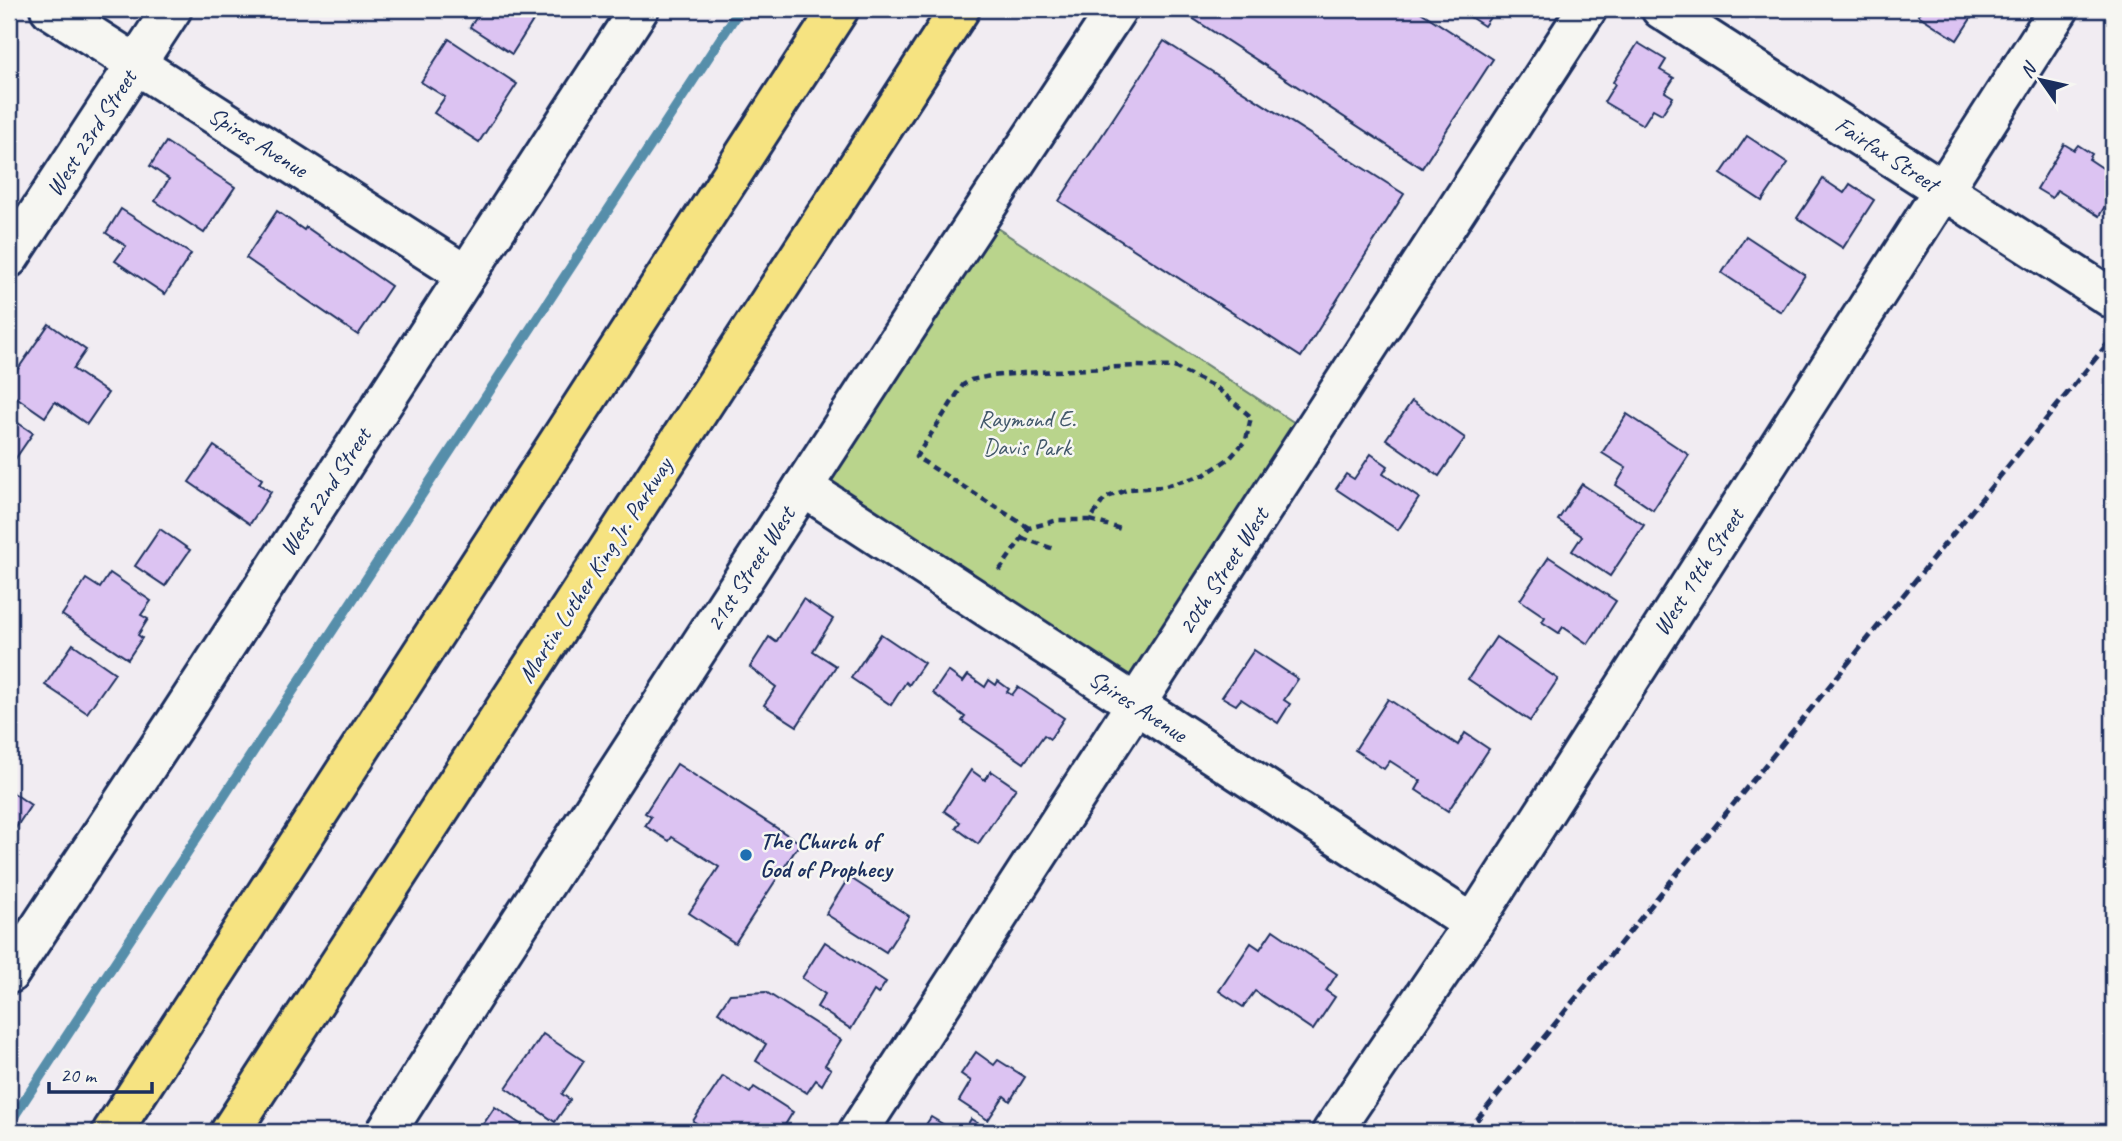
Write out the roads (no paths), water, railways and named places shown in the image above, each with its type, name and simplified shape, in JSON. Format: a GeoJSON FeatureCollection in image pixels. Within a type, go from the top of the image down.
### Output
{"type":"FeatureCollection","features":[{"type":"Feature","properties":{"kind":"highway"},"geometry":{"type":"LineString","coordinates":[[112,1132],[839,9]]}},
{"type":"Feature","properties":{"kind":"highway","name":"Martin Luther King Jr. Parkway"},"geometry":{"type":"LineString","coordinates":[[230,1132],[960,9]]}},
{"type":"Feature","properties":{"kind":"street","name":"Spires Avenue"},"geometry":{"type":"LineString","coordinates":[[50,9],[466,275]]}},
{"type":"Feature","properties":{"kind":"street","name":"West 23rd Street"},"geometry":{"type":"LineString","coordinates":[[9,258],[172,9]]}},
{"type":"Feature","properties":{"kind":"street","name":"West 22nd Street"},"geometry":{"type":"LineString","coordinates":[[9,974],[639,9]]}},
{"type":"Feature","properties":{"kind":"street","name":"21st Street West"},"geometry":{"type":"LineString","coordinates":[[386,1132],[1117,9]]}},
{"type":"Feature","properties":{"kind":"street","name":"20th Street West"},"geometry":{"type":"LineString","coordinates":[[858,1132],[1587,9]]}},
{"type":"Feature","properties":{"kind":"street","name":"Fairfax Street"},"geometry":{"type":"LineString","coordinates":[[1661,9],[2113,299]]}},
{"type":"Feature","properties":{"kind":"street","name":"West 19th Street"},"geometry":{"type":"LineString","coordinates":[[1332,1132],[1473,924],[2059,9]]}},
{"type":"Feature","properties":{"kind":"street","name":"Spires Avenue"},"geometry":{"type":"LineString","coordinates":[[803,488],[1473,924]]}},
{"type":"Feature","properties":{"kind":"waterway"},"geometry":{"type":"LineString","coordinates":[[9,1124],[740,9]]}},
{"type":"Feature","properties":{"kind":"railway"},"geometry":{"type":"LineString","coordinates":[[1467,1132],[2113,337]]}},
{"type":"Feature","properties":{"kind":"place","name":"The Church of God of Prophecy"},"geometry":{"type":"Point","coordinates":[746,855]}},
{"type":"Feature","properties":{"kind":"park label","name":"Raymond E. Davis Park"},"geometry":{"type":"Point","coordinates":[1027,433]}}]}
